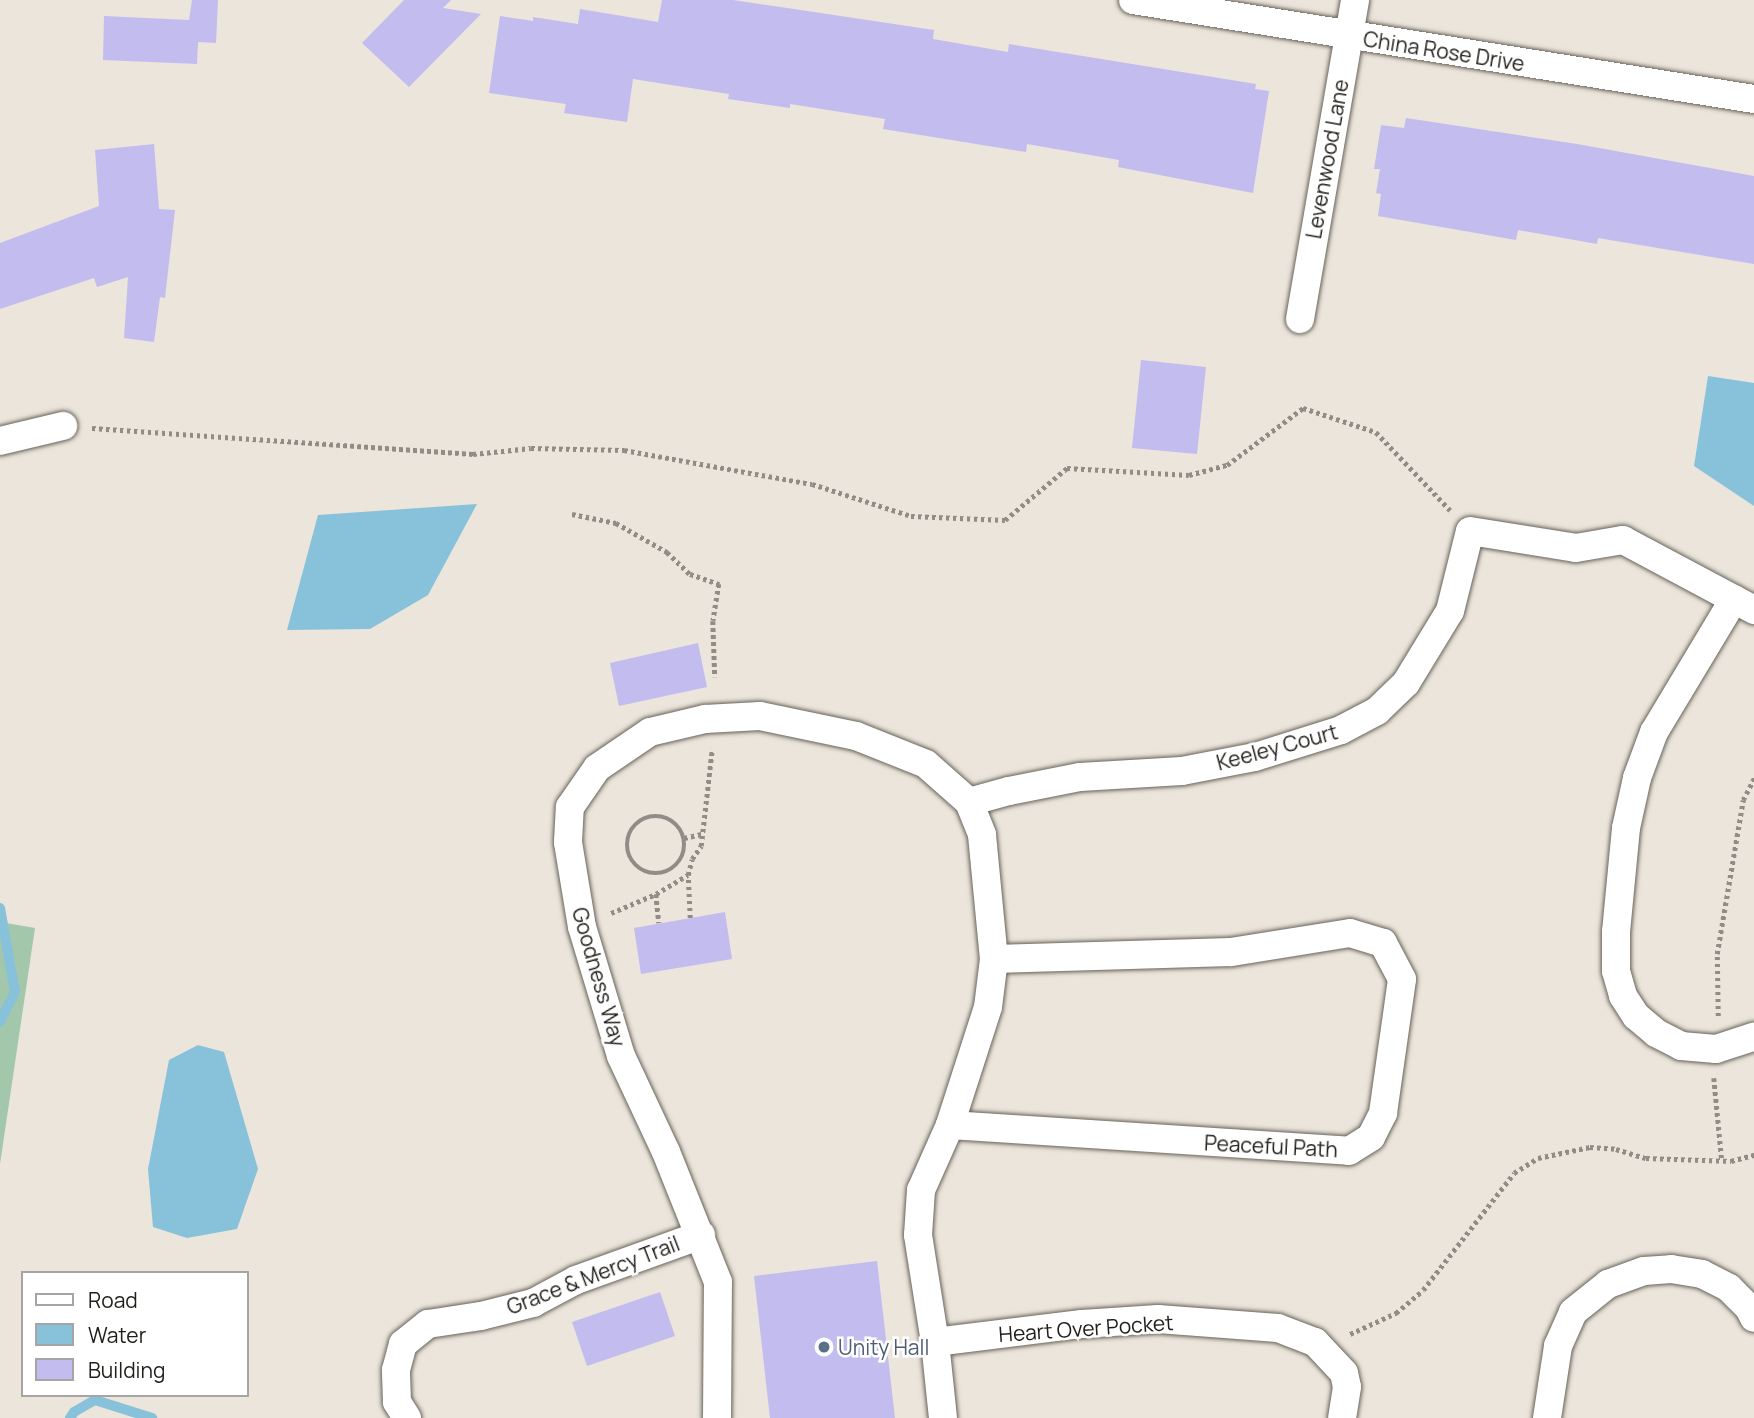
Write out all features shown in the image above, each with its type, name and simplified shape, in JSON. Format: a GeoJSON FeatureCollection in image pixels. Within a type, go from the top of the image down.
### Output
{"type":"FeatureCollection","features":[{"type":"Feature","properties":{"kind":"street","name":"China Rose Drive"},"geometry":{"type":"LineString","coordinates":[[1133,0],[1754,99]]}},
{"type":"Feature","properties":{"kind":"street","name":"Levenwood Lane"},"geometry":{"type":"LineString","coordinates":[[1300,318],[1355,0]]}},
{"type":"Feature","properties":{"kind":"street"},"geometry":{"type":"LineString","coordinates":[[0,441],[63,426]]}},
{"type":"Feature","properties":{"kind":"street"},"geometry":{"type":"LineString","coordinates":[[1470,531],[1576,548],[1623,540],[1744,604],[1654,732],[1637,778],[1626,828],[1616,932],[1616,971],[1623,996],[1636,1016],[1657,1033],[1681,1046],[1716,1049],[1754,1038]]}},
{"type":"Feature","properties":{"kind":"street","name":"Keeley Court"},"geometry":{"type":"LineString","coordinates":[[969,802],[1009,790],[1080,778],[1182,771],[1255,757],[1341,730],[1377,711],[1406,683],[1450,611],[1470,531]]}},
{"type":"Feature","properties":{"kind":"street","name":"Goodness Way"},"geometry":{"type":"LineString","coordinates":[[717,1418],[718,1282],[701,1235],[621,1056],[582,927],[568,842],[570,807],[597,768],[650,732],[705,719],[760,716],[856,736],[926,764],[969,802],[982,835],[994,959],[988,1007],[950,1125],[921,1190],[918,1235],[935,1342],[943,1418]]}},
{"type":"Feature","properties":{"kind":"street","name":"Peaceful Path"},"geometry":{"type":"LineString","coordinates":[[950,1125],[1349,1151],[1371,1137],[1383,1113],[1402,979],[1383,943],[1350,933],[1231,952],[994,959]]}},
{"type":"Feature","properties":{"kind":"street","name":"Grace & Mercy Trail"},"geometry":{"type":"LineString","coordinates":[[407,1418],[397,1402],[396,1370],[403,1344],[428,1324],[481,1316],[533,1303],[576,1279],[701,1235]]}},
{"type":"Feature","properties":{"kind":"street"},"geometry":{"type":"LineString","coordinates":[[1547,1418],[1558,1346],[1573,1312],[1608,1284],[1644,1271],[1671,1269],[1702,1274],[1729,1288],[1749,1308],[1754,1318]]}},
{"type":"Feature","properties":{"kind":"street","name":"Heart Over Pocket"},"geometry":{"type":"LineString","coordinates":[[935,1342],[1082,1324],[1158,1319],[1278,1328],[1315,1342],[1343,1373],[1347,1387],[1342,1418]]}},
{"type":"Feature","properties":{"kind":"path"},"geometry":{"type":"LineString","coordinates":[[63,426],[473,454],[531,448],[624,450],[812,484],[911,516],[1005,520],[1067,468],[1189,475],[1227,465],[1303,408],[1376,432],[1470,531]]}},
{"type":"Feature","properties":{"kind":"path"},"geometry":{"type":"LineString","coordinates":[[572,514],[616,523],[667,552],[690,574],[719,584],[713,621],[715,677]]}},
{"type":"Feature","properties":{"kind":"path"},"geometry":{"type":"LineString","coordinates":[[690,918],[688,875],[692,859],[701,846],[712,744]]}},
{"type":"Feature","properties":{"kind":"path"},"geometry":{"type":"LineString","coordinates":[[1718,1027],[1717,954],[1743,800],[1754,778]]}},
{"type":"Feature","properties":{"kind":"path"},"geometry":{"type":"LineString","coordinates":[[655,817],[673,822],[684,838],[683,856],[671,870],[652,874],[636,866],[630,858],[628,840],[638,823],[646,818],[655,817]]}},
{"type":"Feature","properties":{"kind":"path"},"geometry":{"type":"LineString","coordinates":[[684,838],[702,834]]}},
{"type":"Feature","properties":{"kind":"path"},"geometry":{"type":"LineString","coordinates":[[611,913],[656,894],[688,875]]}},
{"type":"Feature","properties":{"kind":"path"},"geometry":{"type":"LineString","coordinates":[[656,894],[659,923]]}},
{"type":"Feature","properties":{"kind":"path"},"geometry":{"type":"LineString","coordinates":[[1713,1075],[1722,1161]]}},
{"type":"Feature","properties":{"kind":"path"},"geometry":{"type":"LineString","coordinates":[[1348,1336],[1396,1313],[1423,1290],[1514,1173],[1538,1158],[1590,1147],[1616,1149],[1646,1158],[1722,1161],[1754,1155]]}},
{"type":"Feature","properties":{"kind":"green space"},"geometry":{"type":"Polygon","coordinates":[[[0,922],[35,928],[0,1164],[0,922]]]}},
{"type":"Feature","properties":{"kind":"water"},"geometry":{"type":"Polygon","coordinates":[[[1708,376],[1754,383],[1754,506],[1694,466],[1708,376]]]}},
{"type":"Feature","properties":{"kind":"water"},"geometry":{"type":"Polygon","coordinates":[[[477,504],[428,595],[370,629],[287,630],[318,515],[477,504]]]}},
{"type":"Feature","properties":{"kind":"water"},"geometry":{"type":"Polygon","coordinates":[[[198,1045],[224,1052],[258,1169],[237,1229],[187,1238],[153,1227],[148,1169],[169,1060],[198,1045]]]}},
{"type":"Feature","properties":{"kind":"building"},"geometry":{"type":"Polygon","coordinates":[[[192,0],[218,0],[216,43],[198,42],[197,64],[103,60],[104,16],[189,20],[192,0]]]}},
{"type":"Feature","properties":{"kind":"building"},"geometry":{"type":"Polygon","coordinates":[[[404,0],[451,0],[443,8],[481,14],[409,87],[362,43],[404,0]]]}},
{"type":"Feature","properties":{"kind":"building"},"geometry":{"type":"Polygon","coordinates":[[[662,0],[733,0],[934,30],[933,39],[1008,52],[1009,44],[1256,84],[1255,89],[1269,91],[1253,193],[1118,167],[1119,160],[1027,144],[1026,152],[883,129],[885,119],[790,104],[790,108],[728,99],[729,94],[633,79],[627,122],[564,113],[566,104],[489,93],[500,16],[533,21],[533,17],[578,24],[580,9],[658,22],[662,0]]]}},
{"type":"Feature","properties":{"kind":"building"},"geometry":{"type":"Polygon","coordinates":[[[1406,118],[1577,144],[1754,176],[1754,264],[1598,238],[1597,244],[1518,230],[1516,240],[1378,216],[1381,194],[1376,193],[1380,169],[1374,169],[1381,125],[1404,128],[1406,118]]]}},
{"type":"Feature","properties":{"kind":"building"},"geometry":{"type":"Polygon","coordinates":[[[154,144],[159,209],[175,210],[165,298],[160,297],[154,342],[124,338],[128,277],[97,287],[94,278],[0,309],[0,243],[99,206],[95,150],[154,144]]]}},
{"type":"Feature","properties":{"kind":"building"},"geometry":{"type":"Polygon","coordinates":[[[1141,360],[1206,367],[1197,454],[1132,448],[1141,360]]]}},
{"type":"Feature","properties":{"kind":"building"},"geometry":{"type":"Polygon","coordinates":[[[698,643],[707,687],[619,706],[610,663],[698,643]]]}},
{"type":"Feature","properties":{"kind":"building"},"geometry":{"type":"Polygon","coordinates":[[[725,912],[732,959],[641,974],[634,928],[725,912]]]}},
{"type":"Feature","properties":{"kind":"building","name":"Unity Hall"},"geometry":{"type":"Polygon","coordinates":[[[877,1261],[895,1418],[770,1418],[754,1276],[877,1261]]]}},
{"type":"Feature","properties":{"kind":"building"},"geometry":{"type":"Polygon","coordinates":[[[660,1292],[675,1336],[587,1366],[572,1322],[660,1292]]]}},
{"type":"Feature","properties":{"kind":"waterway"},"geometry":{"type":"LineString","coordinates":[[0,908],[15,992],[0,1022]]}},
{"type":"Feature","properties":{"kind":"waterway"},"geometry":{"type":"LineString","coordinates":[[70,1418],[74,1412],[95,1400],[152,1418]]}},
{"type":"Feature","properties":{"kind":"place","name":"Unity Hall"},"geometry":{"type":"Point","coordinates":[824,1347]}}]}
